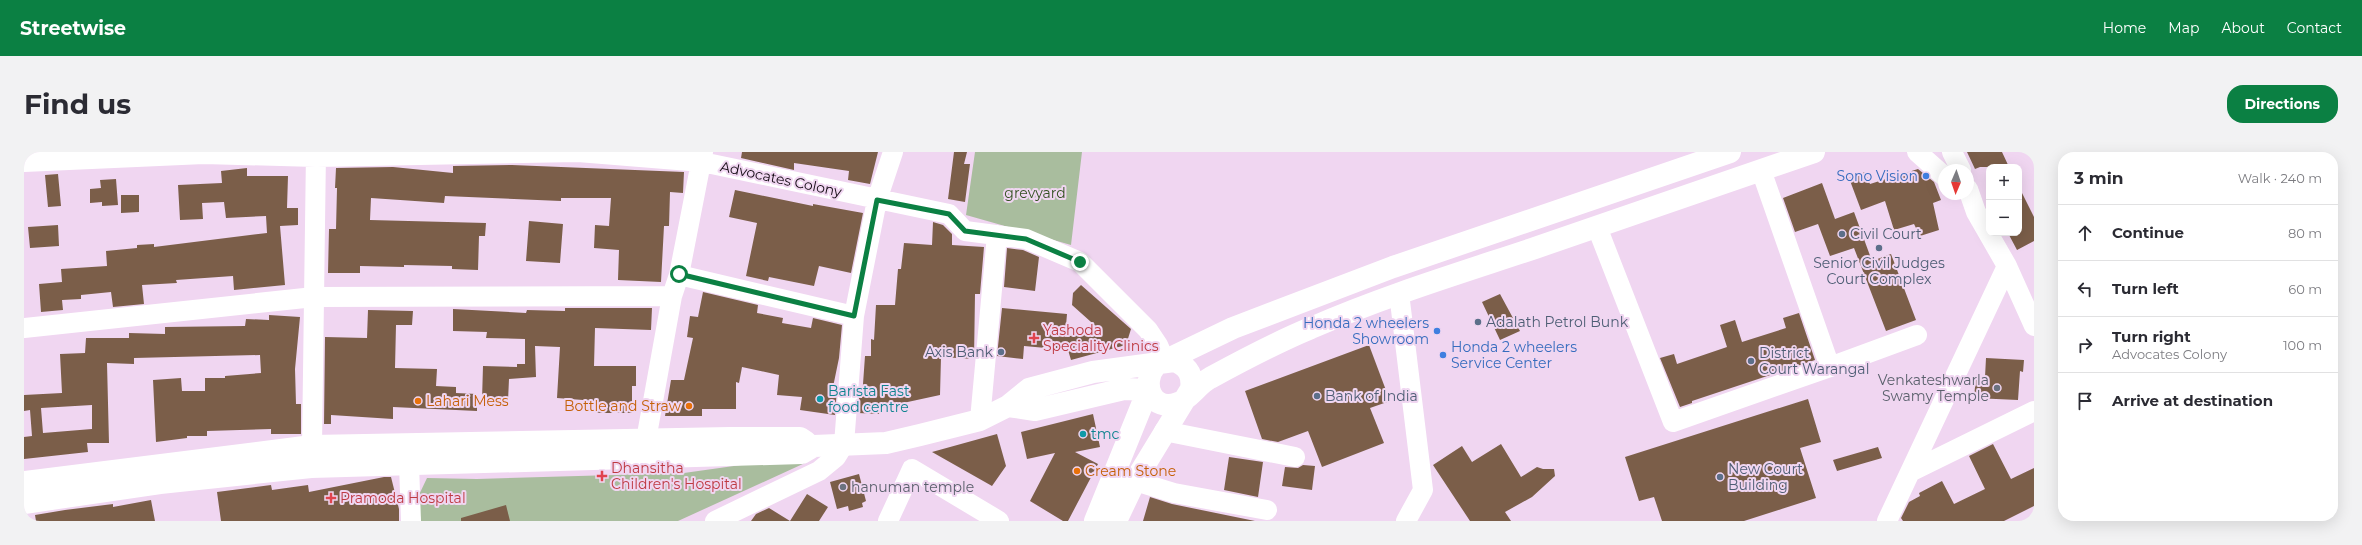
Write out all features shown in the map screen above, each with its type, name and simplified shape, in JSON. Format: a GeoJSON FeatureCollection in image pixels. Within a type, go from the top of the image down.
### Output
{"type":"FeatureCollection","features":[{"type":"Feature","properties":{"kind":"main road"},"geometry":{"type":"LineString","coordinates":[[1095,521],[1134,428],[1148,390],[1147,380],[1150,372],[1156,365],[1233,328],[1393,266],[1730,152]]}},
{"type":"Feature","properties":{"kind":"main road"},"geometry":{"type":"LineString","coordinates":[[1116,521],[1135,481],[1164,431],[1187,398],[1203,381],[1311,328],[1400,294],[1814,152]]}},
{"type":"Feature","properties":{"kind":"main road"},"geometry":{"type":"LineString","coordinates":[[24,503],[229,474],[310,467],[802,453],[814,446],[886,443],[980,420],[1008,406],[1029,389],[1093,372],[1165,361],[1174,361],[1183,364],[1189,371],[1192,380],[1191,389],[1187,398],[1179,403],[1170,405],[1161,403],[1153,398],[1148,390]]}},
{"type":"Feature","properties":{"kind":"main road"},"geometry":{"type":"LineString","coordinates":[[1008,406],[1035,410],[1124,389],[1148,390]]}},
{"type":"Feature","properties":{"kind":"main road"},"geometry":{"type":"LineString","coordinates":[[24,482],[312,446],[800,438],[814,446]]}},
{"type":"Feature","properties":{"kind":"street","name":"Advocates Colony"},"geometry":{"type":"LineString","coordinates":[[24,162],[90,156],[204,153],[316,155],[578,152],[703,157],[877,200],[949,214],[965,231],[1026,239],[1080,262],[1148,330],[1158,345],[1165,361]]}},
{"type":"Feature","properties":{"kind":"street"},"geometry":{"type":"LineString","coordinates":[[715,521],[819,470],[836,457],[844,444],[854,316],[877,200],[893,152]]}},
{"type":"Feature","properties":{"kind":"street"},"geometry":{"type":"LineString","coordinates":[[1917,152],[1938,171]]}},
{"type":"Feature","properties":{"kind":"street"},"geometry":{"type":"LineString","coordinates":[[1952,152],[1957,164]]}},
{"type":"Feature","properties":{"kind":"street"},"geometry":{"type":"LineString","coordinates":[[312,446],[316,155]]}},
{"type":"Feature","properties":{"kind":"street"},"geometry":{"type":"LineString","coordinates":[[646,440],[672,296],[679,274],[703,157]]}},
{"type":"Feature","properties":{"kind":"street"},"geometry":{"type":"LineString","coordinates":[[1761,170],[1830,366]]}},
{"type":"Feature","properties":{"kind":"street"},"geometry":{"type":"LineString","coordinates":[[1965,200],[1976,212]]}},
{"type":"Feature","properties":{"kind":"street"},"geometry":{"type":"LineString","coordinates":[[1972,200],[1976,212],[2007,266],[2034,326]]}},
{"type":"Feature","properties":{"kind":"street"},"geometry":{"type":"LineString","coordinates":[[1597,227],[1673,422],[1917,335]]}},
{"type":"Feature","properties":{"kind":"street"},"geometry":{"type":"LineString","coordinates":[[980,420],[997,235]]}},
{"type":"Feature","properties":{"kind":"street"},"geometry":{"type":"LineString","coordinates":[[1887,521],[2007,266]]}},
{"type":"Feature","properties":{"kind":"street"},"geometry":{"type":"LineString","coordinates":[[679,274],[854,316]]}},
{"type":"Feature","properties":{"kind":"street"},"geometry":{"type":"LineString","coordinates":[[1400,294],[1423,490],[1406,521]]}},
{"type":"Feature","properties":{"kind":"street"},"geometry":{"type":"LineString","coordinates":[[24,328],[314,297],[672,296]]}},
{"type":"Feature","properties":{"kind":"street"},"geometry":{"type":"LineString","coordinates":[[1910,472],[2034,411]]}},
{"type":"Feature","properties":{"kind":"street"},"geometry":{"type":"LineString","coordinates":[[1164,431],[1295,457]]}},
{"type":"Feature","properties":{"kind":"street"},"geometry":{"type":"LineString","coordinates":[[409,464],[412,521]]}},
{"type":"Feature","properties":{"kind":"street"},"geometry":{"type":"LineString","coordinates":[[888,521],[912,469],[999,521]]}},
{"type":"Feature","properties":{"kind":"street"},"geometry":{"type":"LineString","coordinates":[[1135,481],[1174,493],[1267,510]]}},
{"type":"Feature","properties":{"kind":"green space","name":"grevyard"},"geometry":{"type":"Polygon","coordinates":[[[975,152],[1082,152],[1071,245],[966,215],[975,152]]]}},
{"type":"Feature","properties":{"kind":"green space"},"geometry":{"type":"Polygon","coordinates":[[[804,456],[805,463],[678,521],[421,521],[417,499],[427,478],[477,479],[684,473],[804,456]]]}},
{"type":"Feature","properties":{"kind":"building"},"geometry":{"type":"Polygon","coordinates":[[[742,152],[878,152],[870,184],[848,180],[849,171],[794,163],[794,170],[741,158],[742,152]]]}},
{"type":"Feature","properties":{"kind":"building"},"geometry":{"type":"Polygon","coordinates":[[[954,152],[967,152],[964,164],[970,164],[965,202],[948,199],[954,152]]]}},
{"type":"Feature","properties":{"kind":"building"},"geometry":{"type":"Polygon","coordinates":[[[1967,152],[2002,152],[2008,164],[1986,164],[1986,167],[1975,169],[1974,164],[1967,152]]]}},
{"type":"Feature","properties":{"kind":"building"},"geometry":{"type":"Polygon","coordinates":[[[512,165],[684,172],[683,193],[670,192],[669,226],[664,226],[661,282],[618,280],[619,250],[594,248],[595,225],[609,226],[611,198],[561,198],[561,201],[445,196],[444,203],[371,198],[370,220],[486,223],[485,236],[479,236],[478,270],[452,269],[452,266],[404,265],[404,267],[360,266],[360,273],[328,273],[329,229],[336,229],[336,168],[393,167],[453,173],[453,166],[512,165]]]}},
{"type":"Feature","properties":{"kind":"building"},"geometry":{"type":"Polygon","coordinates":[[[247,168],[247,176],[288,176],[287,208],[298,208],[298,225],[280,226],[285,285],[234,290],[233,276],[176,280],[177,283],[142,285],[144,304],[113,307],[111,292],[81,295],[81,299],[62,300],[63,310],[41,312],[39,284],[62,282],[61,269],[107,266],[106,251],[137,248],[137,245],[154,244],[154,247],[267,233],[266,216],[226,218],[224,202],[202,203],[203,219],[180,220],[178,185],[222,183],[221,171],[247,168]]]}},
{"type":"Feature","properties":{"kind":"building"},"geometry":{"type":"Polygon","coordinates":[[[1918,169],[1934,182],[1938,192],[1938,200],[1941,200],[1933,203],[1939,230],[1920,236],[1914,224],[1894,230],[1885,201],[1861,210],[1849,178],[1865,172],[1870,184],[1918,169]]]}},
{"type":"Feature","properties":{"kind":"building"},"geometry":{"type":"Polygon","coordinates":[[[58,174],[61,206],[48,207],[45,175],[58,174]]]}},
{"type":"Feature","properties":{"kind":"building"},"geometry":{"type":"Polygon","coordinates":[[[116,179],[118,205],[102,206],[102,202],[90,203],[90,189],[101,188],[100,180],[116,179]]]}},
{"type":"Feature","properties":{"kind":"building"},"geometry":{"type":"Polygon","coordinates":[[[1822,183],[1835,219],[1854,212],[1872,261],[1891,254],[1916,320],[1886,331],[1854,248],[1830,256],[1818,224],[1795,232],[1783,198],[1822,183]]]}},
{"type":"Feature","properties":{"kind":"building"},"geometry":{"type":"Polygon","coordinates":[[[735,190],[813,206],[813,204],[863,213],[851,273],[819,266],[814,286],[769,277],[768,281],[746,276],[757,223],[729,217],[735,190]]]}},
{"type":"Feature","properties":{"kind":"building"},"geometry":{"type":"Polygon","coordinates":[[[2022,193],[2034,217],[2034,241],[2017,250],[2010,236],[2022,236],[2022,193]]]}},
{"type":"Feature","properties":{"kind":"building"},"geometry":{"type":"Polygon","coordinates":[[[121,195],[139,195],[139,212],[121,213],[121,195]]]}},
{"type":"Feature","properties":{"kind":"building"},"geometry":{"type":"Polygon","coordinates":[[[529,221],[563,224],[560,263],[526,261],[529,221]]]}},
{"type":"Feature","properties":{"kind":"building"},"geometry":{"type":"Polygon","coordinates":[[[933,222],[943,225],[952,234],[952,245],[984,247],[980,294],[975,294],[974,359],[941,357],[940,395],[880,408],[879,414],[858,413],[859,398],[862,398],[865,356],[871,356],[871,339],[874,340],[876,305],[895,305],[898,269],[901,269],[904,243],[932,245],[933,222]]]}},
{"type":"Feature","properties":{"kind":"building"},"geometry":{"type":"Polygon","coordinates":[[[58,225],[59,246],[30,248],[28,227],[58,225]]]}},
{"type":"Feature","properties":{"kind":"building"},"geometry":{"type":"Polygon","coordinates":[[[1007,248],[1023,250],[1039,257],[1035,291],[1004,287],[1007,248]]]}},
{"type":"Feature","properties":{"kind":"building"},"geometry":{"type":"Polygon","coordinates":[[[1081,285],[1131,329],[1126,345],[1071,360],[1068,350],[1024,346],[1023,359],[997,356],[1002,308],[1067,314],[1065,337],[1100,330],[1072,305],[1073,293],[1081,285]]]}},
{"type":"Feature","properties":{"kind":"building"},"geometry":{"type":"Polygon","coordinates":[[[703,292],[758,305],[757,313],[783,318],[782,323],[811,328],[813,318],[842,325],[839,358],[833,387],[837,388],[835,415],[800,410],[802,397],[777,395],[779,375],[742,367],[739,383],[736,382],[736,409],[702,409],[702,416],[665,416],[671,380],[684,380],[693,338],[687,337],[690,316],[698,317],[703,292]]]}},
{"type":"Feature","properties":{"kind":"building"},"geometry":{"type":"Polygon","coordinates":[[[1500,294],[1520,331],[1500,340],[1482,302],[1500,294]]]}},
{"type":"Feature","properties":{"kind":"building"},"geometry":{"type":"Polygon","coordinates":[[[565,308],[652,308],[651,330],[595,328],[594,366],[636,366],[636,386],[632,386],[632,413],[596,413],[596,401],[557,398],[560,347],[535,346],[536,377],[509,379],[508,401],[482,400],[483,366],[517,367],[517,364],[525,364],[525,339],[486,338],[487,332],[453,331],[453,309],[526,313],[527,310],[565,311],[565,308]]]}},
{"type":"Feature","properties":{"kind":"building"},"geometry":{"type":"Polygon","coordinates":[[[368,310],[413,311],[412,325],[396,325],[395,368],[437,369],[436,386],[456,387],[456,393],[477,394],[477,411],[393,407],[393,419],[331,415],[331,424],[324,424],[325,337],[367,338],[368,310]]]}},
{"type":"Feature","properties":{"kind":"building","name":"District Court Warangal"},"geometry":{"type":"Polygon","coordinates":[[[1799,313],[1815,360],[1692,401],[1692,403],[1680,407],[1660,358],[1674,354],[1677,364],[1727,347],[1720,325],[1735,320],[1742,342],[1786,328],[1783,318],[1799,313]]]}},
{"type":"Feature","properties":{"kind":"building"},"geometry":{"type":"Polygon","coordinates":[[[269,315],[300,317],[295,369],[296,404],[301,404],[301,434],[271,434],[271,429],[207,431],[207,436],[187,436],[187,438],[156,442],[153,380],[181,378],[182,391],[205,391],[205,378],[225,378],[225,376],[261,373],[260,355],[134,358],[134,364],[107,363],[109,443],[87,443],[88,452],[24,459],[24,437],[32,436],[30,410],[24,411],[24,395],[62,393],[60,354],[85,353],[86,338],[129,338],[129,333],[165,334],[165,327],[245,326],[246,319],[269,320],[269,315]],[[92,405],[41,408],[43,433],[92,429],[92,405]]]}},
{"type":"Feature","properties":{"kind":"building","name":"Bank of India"},"geometry":{"type":"Polygon","coordinates":[[[1369,345],[1390,401],[1370,408],[1384,443],[1322,467],[1308,431],[1278,442],[1262,439],[1245,391],[1369,345]]]}},
{"type":"Feature","properties":{"kind":"building"},"geometry":{"type":"Polygon","coordinates":[[[1986,358],[2024,360],[2023,372],[2020,371],[2018,400],[1974,398],[1976,376],[1985,377],[1986,358]]]}},
{"type":"Feature","properties":{"kind":"building","name":"New Court Building"},"geometry":{"type":"Polygon","coordinates":[[[1808,399],[1821,442],[1800,448],[1816,498],[1744,521],[1662,521],[1654,497],[1639,501],[1625,457],[1808,399]]]}},
{"type":"Feature","properties":{"kind":"building"},"geometry":{"type":"Polygon","coordinates":[[[1093,414],[1100,447],[1075,452],[1098,464],[1068,521],[1063,521],[1030,501],[1055,453],[1027,459],[1021,432],[1093,414]]]}},
{"type":"Feature","properties":{"kind":"building"},"geometry":{"type":"Polygon","coordinates":[[[997,434],[1006,466],[992,486],[932,452],[997,434]]]}},
{"type":"Feature","properties":{"kind":"building"},"geometry":{"type":"Polygon","coordinates":[[[1501,444],[1521,477],[1537,467],[1543,469],[1554,469],[1555,476],[1532,497],[1505,512],[1511,521],[1470,521],[1433,465],[1462,446],[1472,462],[1501,444]]]}},
{"type":"Feature","properties":{"kind":"building"},"geometry":{"type":"Polygon","coordinates":[[[1993,444],[2011,479],[2034,468],[2034,506],[2004,521],[1903,521],[1901,518],[1909,502],[1920,496],[1919,493],[1942,481],[1954,504],[1985,489],[1969,456],[1993,444]]]}},
{"type":"Feature","properties":{"kind":"building"},"geometry":{"type":"Polygon","coordinates":[[[1878,447],[1882,458],[1837,471],[1833,460],[1878,447]]]}},
{"type":"Feature","properties":{"kind":"building"},"geometry":{"type":"Polygon","coordinates":[[[1229,457],[1263,462],[1258,497],[1224,490],[1229,457]]]}},
{"type":"Feature","properties":{"kind":"building"},"geometry":{"type":"Polygon","coordinates":[[[1303,465],[1315,466],[1312,490],[1282,486],[1285,467],[1298,468],[1303,465]]]}},
{"type":"Feature","properties":{"kind":"building"},"geometry":{"type":"Polygon","coordinates":[[[859,474],[866,501],[862,503],[863,507],[849,511],[848,506],[837,509],[830,482],[859,474]]]}},
{"type":"Feature","properties":{"kind":"building"},"geometry":{"type":"Polygon","coordinates":[[[384,477],[391,477],[399,509],[399,521],[221,521],[217,492],[271,485],[272,490],[308,485],[309,492],[384,477]]]}},
{"type":"Feature","properties":{"kind":"building"},"geometry":{"type":"Polygon","coordinates":[[[807,494],[828,507],[819,521],[790,521],[807,494]]]}},
{"type":"Feature","properties":{"kind":"building"},"geometry":{"type":"Polygon","coordinates":[[[1150,497],[1172,504],[1255,521],[1143,521],[1150,497]]]}},
{"type":"Feature","properties":{"kind":"building"},"geometry":{"type":"Polygon","coordinates":[[[151,500],[155,521],[36,521],[35,515],[113,504],[113,507],[151,500]]]}},
{"type":"Feature","properties":{"kind":"building"},"geometry":{"type":"Polygon","coordinates":[[[506,505],[510,521],[461,521],[461,518],[506,505]]]}},
{"type":"Feature","properties":{"kind":"building"},"geometry":{"type":"Polygon","coordinates":[[[769,508],[790,521],[751,521],[756,514],[769,508]]]}},
{"type":"Feature","properties":{"kind":"place","name":"Sono Vision"},"geometry":{"type":"Point","coordinates":[1926,176]}},
{"type":"Feature","properties":{"kind":"place","name":"Civil Court"},"geometry":{"type":"Point","coordinates":[1842,234]}},
{"type":"Feature","properties":{"kind":"place","name":"Senior Civil Judges Court Complex"},"geometry":{"type":"Point","coordinates":[1879,248]}},
{"type":"Feature","properties":{"kind":"place","name":"Adalath Petrol Bunk"},"geometry":{"type":"Point","coordinates":[1478,322]}},
{"type":"Feature","properties":{"kind":"place","name":"Honda 2 wheelers Showroom"},"geometry":{"type":"Point","coordinates":[1437,331]}},
{"type":"Feature","properties":{"kind":"place","name":"Yashoda Speciality Clinics"},"geometry":{"type":"Point","coordinates":[1034,338]}},
{"type":"Feature","properties":{"kind":"place","name":"Axis Bank"},"geometry":{"type":"Point","coordinates":[1001,352]}},
{"type":"Feature","properties":{"kind":"place","name":"Honda 2 wheelers Service Center"},"geometry":{"type":"Point","coordinates":[1443,355]}},
{"type":"Feature","properties":{"kind":"place","name":"District Court Warangal"},"geometry":{"type":"Point","coordinates":[1751,361]}},
{"type":"Feature","properties":{"kind":"place","name":"Venkateshwarla Swamy Temple"},"geometry":{"type":"Point","coordinates":[1997,388]}},
{"type":"Feature","properties":{"kind":"place","name":"Bank of India"},"geometry":{"type":"Point","coordinates":[1317,396]}},
{"type":"Feature","properties":{"kind":"place","name":"Barista Fast food centre"},"geometry":{"type":"Point","coordinates":[820,399]}},
{"type":"Feature","properties":{"kind":"place","name":"Lahari Mess"},"geometry":{"type":"Point","coordinates":[418,401]}},
{"type":"Feature","properties":{"kind":"place","name":"Bottle and Straw"},"geometry":{"type":"Point","coordinates":[689,406]}},
{"type":"Feature","properties":{"kind":"place","name":"tmc"},"geometry":{"type":"Point","coordinates":[1083,434]}},
{"type":"Feature","properties":{"kind":"place","name":"Cream Stone"},"geometry":{"type":"Point","coordinates":[1077,471]}},
{"type":"Feature","properties":{"kind":"place","name":"Dhansitha Children's Hospital"},"geometry":{"type":"Point","coordinates":[602,476]}},
{"type":"Feature","properties":{"kind":"place","name":"New Court Building"},"geometry":{"type":"Point","coordinates":[1720,477]}},
{"type":"Feature","properties":{"kind":"place","name":"hanuman temple"},"geometry":{"type":"Point","coordinates":[843,487]}},
{"type":"Feature","properties":{"kind":"place","name":"Pramoda Hospital"},"geometry":{"type":"Point","coordinates":[331,498]}},
{"type":"Feature","properties":{"kind":"route"},"geometry":{"type":"LineString","coordinates":[[679,274],[854,316],[877,200],[949,214],[965,231],[1026,239],[1080,262]]}}]}
